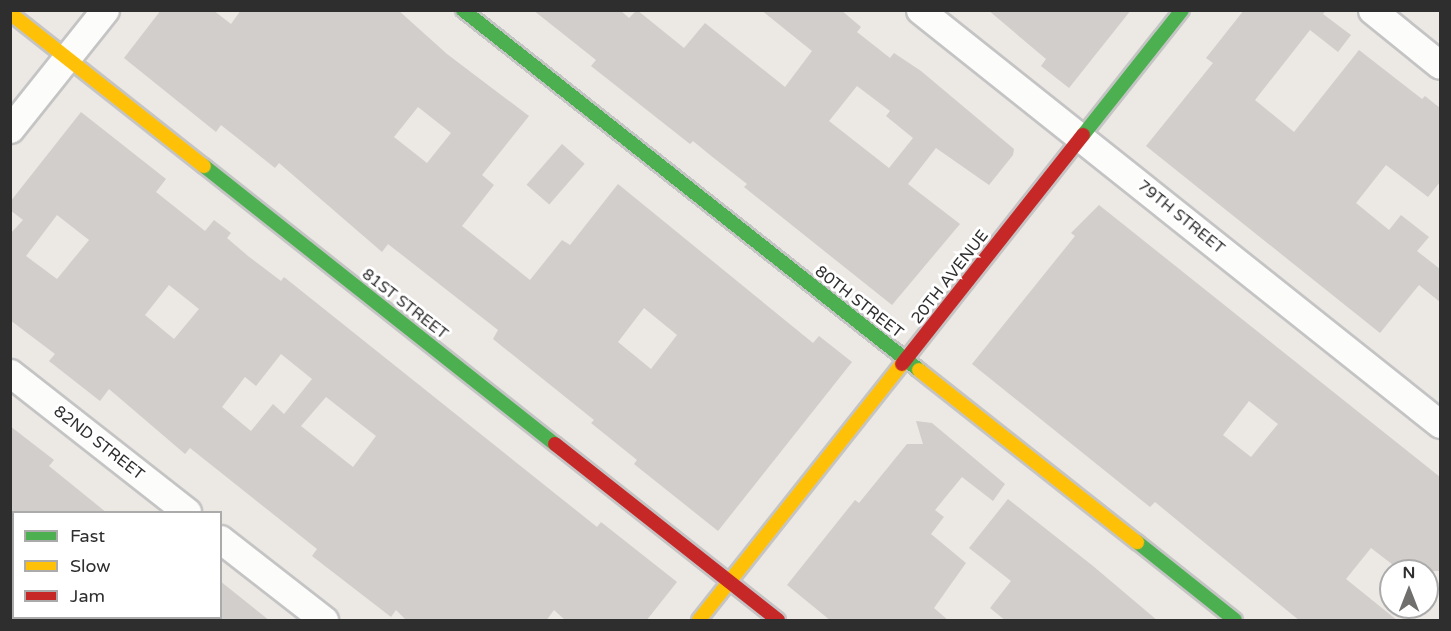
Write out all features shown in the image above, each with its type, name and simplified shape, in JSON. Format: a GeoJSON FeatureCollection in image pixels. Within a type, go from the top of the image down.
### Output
{"type":"FeatureCollection","features":[{"type":"Feature","properties":{"kind":"street"},"geometry":{"type":"LineString","coordinates":[[10,129],[105,10]]}},
{"type":"Feature","properties":{"kind":"street","name":"80TH STREET"},"geometry":{"type":"LineString","coordinates":[[463,10],[1235,621]]}},
{"type":"Feature","properties":{"kind":"street","name":"79TH STREET"},"geometry":{"type":"LineString","coordinates":[[920,10],[1440,424]]}},
{"type":"Feature","properties":{"kind":"street","name":"20TH AVENUE"},"geometry":{"type":"LineString","coordinates":[[699,621],[1182,10]]}},
{"type":"Feature","properties":{"kind":"street"},"geometry":{"type":"LineString","coordinates":[[1372,10],[1440,64]]}},
{"type":"Feature","properties":{"kind":"street","name":"81ST STREET"},"geometry":{"type":"LineString","coordinates":[[10,13],[778,621]]}},
{"type":"Feature","properties":{"kind":"street","name":"82ND STREET"},"geometry":{"type":"LineString","coordinates":[[10,373],[184,511]]}},
{"type":"Feature","properties":{"kind":"street"},"geometry":{"type":"LineString","coordinates":[[222,541],[324,621]]}},
{"type":"Feature","properties":{"kind":"building"},"geometry":{"type":"Polygon","coordinates":[[[161,10],[213,10],[231,24],[241,10],[398,10],[447,54],[529,116],[482,175],[494,185],[462,226],[530,280],[562,240],[570,245],[618,184],[813,343],[819,336],[852,362],[718,531],[634,464],[637,460],[591,423],[594,420],[493,339],[498,330],[388,244],[382,252],[279,163],[275,168],[221,125],[216,132],[124,58],[161,10]],[[418,107],[394,137],[427,163],[451,133],[418,107]],[[644,308],[618,342],[651,369],[677,335],[644,308]]]}},
{"type":"Feature","properties":{"kind":"building"},"geometry":{"type":"Polygon","coordinates":[[[533,10],[620,10],[629,18],[637,10],[684,48],[705,23],[785,87],[812,51],[761,10],[841,10],[861,27],[857,32],[890,58],[894,53],[921,71],[1014,149],[1013,155],[989,185],[936,148],[908,184],[960,224],[892,305],[744,187],[747,184],[693,141],[690,144],[591,66],[596,60],[533,10]],[[857,86],[829,121],[889,168],[913,138],[886,116],[890,111],[857,86]]]}},
{"type":"Feature","properties":{"kind":"building"},"geometry":{"type":"Polygon","coordinates":[[[988,10],[1131,10],[1069,88],[1041,66],[1046,59],[988,10]]]}},
{"type":"Feature","properties":{"kind":"building"},"geometry":{"type":"Polygon","coordinates":[[[1244,10],[1326,10],[1323,14],[1351,35],[1338,52],[1310,30],[1255,100],[1294,132],[1359,50],[1422,99],[1425,96],[1440,108],[1440,182],[1428,197],[1386,165],[1356,203],[1389,230],[1401,215],[1429,237],[1417,251],[1440,269],[1440,302],[1419,285],[1380,333],[1146,146],[1213,63],[1206,58],[1244,10]]]}},
{"type":"Feature","properties":{"kind":"building"},"geometry":{"type":"Polygon","coordinates":[[[81,112],[166,179],[156,192],[205,231],[214,220],[231,233],[227,238],[248,256],[281,281],[284,277],[597,527],[601,522],[677,582],[646,621],[566,621],[554,610],[546,621],[407,621],[396,610],[391,617],[312,556],[317,549],[190,448],[185,454],[109,389],[100,401],[49,361],[55,354],[10,320],[10,234],[23,220],[10,210],[10,202],[81,112]],[[57,215],[26,256],[57,279],[89,240],[57,215]],[[169,285],[145,315],[174,339],[199,309],[169,285]],[[281,354],[256,386],[245,377],[222,407],[251,431],[273,404],[284,414],[312,379],[281,354]],[[326,397],[301,426],[353,467],[376,436],[326,397]]]}},
{"type":"Feature","properties":{"kind":"building"},"geometry":{"type":"Polygon","coordinates":[[[562,144],[585,164],[549,204],[527,185],[562,144]]]}},
{"type":"Feature","properties":{"kind":"building"},"geometry":{"type":"Polygon","coordinates":[[[1099,205],[1440,477],[1440,571],[1439,559],[1385,559],[1371,548],[1346,579],[1379,606],[1379,619],[1398,621],[1300,621],[1155,502],[1150,507],[972,364],[1075,236],[1071,233],[1099,205]],[[1249,401],[1223,435],[1251,457],[1278,424],[1249,401]]]}},
{"type":"Feature","properties":{"kind":"building"},"geometry":{"type":"Polygon","coordinates":[[[916,421],[932,423],[1005,484],[993,501],[962,477],[935,510],[944,517],[931,534],[966,563],[934,608],[949,621],[831,621],[787,585],[855,500],[859,503],[907,444],[923,444],[916,421]]]}},
{"type":"Feature","properties":{"kind":"building"},"geometry":{"type":"Polygon","coordinates":[[[10,426],[54,460],[49,466],[105,511],[12,511],[10,513],[10,426]]]}},
{"type":"Feature","properties":{"kind":"building"},"geometry":{"type":"Polygon","coordinates":[[[1008,499],[1158,621],[1006,621],[990,608],[1011,581],[969,548],[1008,499]]]}},
{"type":"Feature","properties":{"kind":"building"},"geometry":{"type":"Polygon","coordinates":[[[222,583],[270,621],[220,621],[222,619],[222,583]]]}},
{"type":"Feature","properties":{"kind":"traffic: fast"},"geometry":{"type":"LineString","coordinates":[[463,10],[919,370]]}},
{"type":"Feature","properties":{"kind":"traffic: fast"},"geometry":{"type":"LineString","coordinates":[[1083,135],[1182,10]]}},
{"type":"Feature","properties":{"kind":"traffic: fast"},"geometry":{"type":"LineString","coordinates":[[204,166],[555,444]]}},
{"type":"Feature","properties":{"kind":"traffic: fast"},"geometry":{"type":"LineString","coordinates":[[1137,542],[1235,620]]}},
{"type":"Feature","properties":{"kind":"traffic: slow"},"geometry":{"type":"LineString","coordinates":[[10,13],[204,166]]}},
{"type":"Feature","properties":{"kind":"traffic: slow"},"geometry":{"type":"LineString","coordinates":[[699,620],[902,364]]}},
{"type":"Feature","properties":{"kind":"traffic: slow"},"geometry":{"type":"LineString","coordinates":[[919,370],[1137,542]]}},
{"type":"Feature","properties":{"kind":"traffic: jam"},"geometry":{"type":"LineString","coordinates":[[902,364],[1083,135]]}},
{"type":"Feature","properties":{"kind":"traffic: jam"},"geometry":{"type":"LineString","coordinates":[[555,444],[778,620]]}}]}
